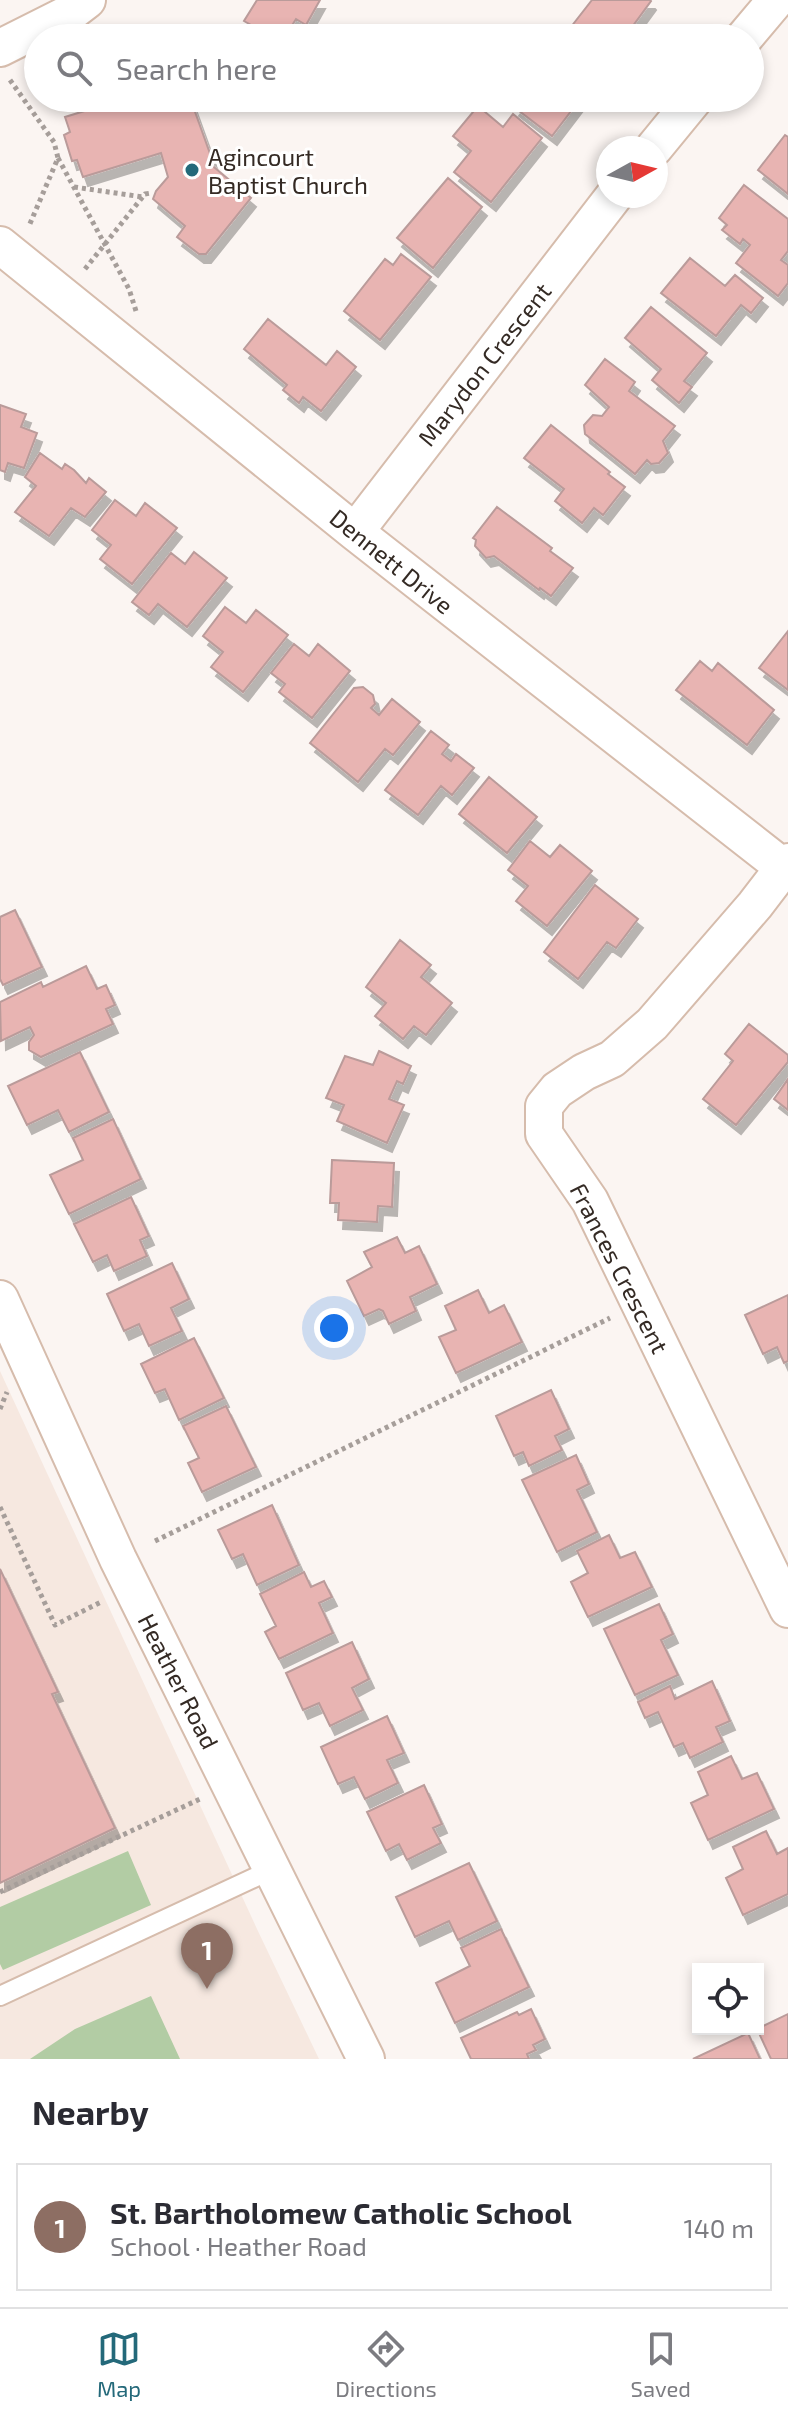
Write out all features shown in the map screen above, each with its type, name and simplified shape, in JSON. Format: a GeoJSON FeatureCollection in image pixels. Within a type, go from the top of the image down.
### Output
{"type":"FeatureCollection","features":[{"type":"Feature","properties":{"kind":"street"},"geometry":{"type":"LineString","coordinates":[[56,24],[87,0]]}},
{"type":"Feature","properties":{"kind":"street"},"geometry":{"type":"LineString","coordinates":[[756,24],[776,0]]}},
{"type":"Feature","properties":{"kind":"street"},"geometry":{"type":"LineString","coordinates":[[5,64],[24,49]]}},
{"type":"Feature","properties":{"kind":"street"},"geometry":{"type":"LineString","coordinates":[[664,136],[684,112]]}},
{"type":"Feature","properties":{"kind":"street","name":"Marydon Crescent"},"geometry":{"type":"LineString","coordinates":[[355,532],[605,208]]}},
{"type":"Feature","properties":{"kind":"street","name":"Dennett Drive"},"geometry":{"type":"LineString","coordinates":[[14,236],[355,532],[787,867]]}},
{"type":"Feature","properties":{"kind":"street","name":"Frances Crescent"},"geometry":{"type":"LineString","coordinates":[[787,867],[652,1024],[612,1059],[584,1072],[557,1090],[544,1106],[544,1134],[590,1201],[788,1609]]}},
{"type":"Feature","properties":{"kind":"street","name":"Heather Road"},"geometry":{"type":"LineString","coordinates":[[0,1299],[131,1587],[366,2059]]}},
{"type":"Feature","properties":{"kind":"lane"},"geometry":{"type":"LineString","coordinates":[[0,1996],[273,1869]]}},
{"type":"Feature","properties":{"kind":"path"},"geometry":{"type":"LineString","coordinates":[[5,64],[24,94]]}},
{"type":"Feature","properties":{"kind":"path"},"geometry":{"type":"LineString","coordinates":[[35,112],[54,142],[58,158],[129,289],[136,312]]}},
{"type":"Feature","properties":{"kind":"path"},"geometry":{"type":"LineString","coordinates":[[14,236],[58,158]]}},
{"type":"Feature","properties":{"kind":"path"},"geometry":{"type":"LineString","coordinates":[[74,187],[143,197]]}},
{"type":"Feature","properties":{"kind":"path"},"geometry":{"type":"LineString","coordinates":[[84,270],[143,197],[151,193]]}},
{"type":"Feature","properties":{"kind":"path"},"geometry":{"type":"LineString","coordinates":[[155,1541],[641,1303]]}},
{"type":"Feature","properties":{"kind":"path"},"geometry":{"type":"LineString","coordinates":[[0,1507],[55,1625],[131,1587]]}},
{"type":"Feature","properties":{"kind":"path"},"geometry":{"type":"LineString","coordinates":[[0,1892],[204,1797]]}},
{"type":"Feature","properties":{"kind":"shaded area"},"geometry":{"type":"Polygon","coordinates":[[[0,1371],[257,1929],[319,2059],[0,2059],[0,1371]]]}},
{"type":"Feature","properties":{"kind":"green space"},"geometry":{"type":"Polygon","coordinates":[[[128,1851],[151,1905],[3,1970],[0,1964],[0,1907],[128,1851]]]}},
{"type":"Feature","properties":{"kind":"green space"},"geometry":{"type":"Polygon","coordinates":[[[151,1996],[180,2059],[30,2059],[75,2029],[151,1996]]]}},
{"type":"Feature","properties":{"kind":"building"},"geometry":{"type":"Polygon","coordinates":[[[257,0],[320,0],[307,24],[296,19],[293,24],[249,24],[244,21],[257,0]]]}},
{"type":"Feature","properties":{"kind":"building"},"geometry":{"type":"Polygon","coordinates":[[[592,0],[651,1],[634,24],[573,24],[592,0]]]}},
{"type":"Feature","properties":{"kind":"building","name":"Agincourt Baptist Church"},"geometry":{"type":"Polygon","coordinates":[[[81,112],[195,112],[213,162],[209,163],[251,198],[206,254],[199,254],[177,237],[185,226],[153,199],[168,177],[161,153],[83,177],[77,160],[72,161],[64,135],[70,132],[65,117],[81,112]]]}},
{"type":"Feature","properties":{"kind":"building"},"geometry":{"type":"Polygon","coordinates":[[[473,112],[485,112],[503,127],[513,114],[542,138],[491,202],[454,172],[471,151],[453,136],[473,112]]]}},
{"type":"Feature","properties":{"kind":"building"},"geometry":{"type":"Polygon","coordinates":[[[521,112],[570,112],[552,136],[521,112]]]}},
{"type":"Feature","properties":{"kind":"building"},"geometry":{"type":"Polygon","coordinates":[[[785,135],[788,137],[788,194],[758,170],[785,135]]]}},
{"type":"Feature","properties":{"kind":"building"},"geometry":{"type":"Polygon","coordinates":[[[448,178],[482,207],[433,268],[397,238],[448,178]]]}},
{"type":"Feature","properties":{"kind":"building"},"geometry":{"type":"Polygon","coordinates":[[[744,185],[788,219],[788,251],[781,260],[788,265],[788,283],[778,296],[736,263],[750,245],[743,239],[740,244],[722,230],[727,225],[719,218],[744,185]]]}},
{"type":"Feature","properties":{"kind":"building"},"geometry":{"type":"Polygon","coordinates":[[[401,254],[431,277],[380,340],[344,311],[385,259],[393,265],[401,254]]]}},
{"type":"Feature","properties":{"kind":"building"},"geometry":{"type":"Polygon","coordinates":[[[690,258],[725,286],[735,275],[763,298],[751,313],[741,305],[716,336],[661,293],[690,258]]]}},
{"type":"Feature","properties":{"kind":"building"},"geometry":{"type":"Polygon","coordinates":[[[651,307],[707,353],[684,381],[692,387],[679,403],[652,380],[661,369],[625,338],[651,307]]]}},
{"type":"Feature","properties":{"kind":"building"},"geometry":{"type":"Polygon","coordinates":[[[268,319],[326,365],[337,351],[356,367],[321,411],[303,397],[299,403],[283,390],[287,385],[244,349],[268,319]]]}},
{"type":"Feature","properties":{"kind":"building"},"geometry":{"type":"Polygon","coordinates":[[[605,359],[635,382],[629,391],[675,426],[663,441],[668,453],[659,463],[651,464],[647,460],[635,474],[585,434],[584,425],[593,415],[602,416],[609,407],[585,385],[605,359]]]}},
{"type":"Feature","properties":{"kind":"building"},"geometry":{"type":"Polygon","coordinates":[[[0,405],[26,414],[21,427],[37,433],[24,468],[8,463],[5,472],[0,470],[0,405]]]}},
{"type":"Feature","properties":{"kind":"building"},"geometry":{"type":"Polygon","coordinates":[[[551,425],[625,487],[603,515],[594,508],[582,523],[555,501],[564,489],[524,458],[551,425]]]}},
{"type":"Feature","properties":{"kind":"building"},"geometry":{"type":"Polygon","coordinates":[[[40,453],[62,469],[65,464],[86,483],[89,478],[106,492],[85,517],[71,508],[49,536],[15,512],[36,486],[25,477],[40,453]]]}},
{"type":"Feature","properties":{"kind":"building"},"geometry":{"type":"Polygon","coordinates":[[[115,500],[136,516],[145,503],[177,528],[132,584],[100,559],[111,545],[92,530],[115,500]]]}},
{"type":"Feature","properties":{"kind":"building"},"geometry":{"type":"Polygon","coordinates":[[[497,507],[552,548],[550,551],[573,568],[551,596],[494,556],[486,558],[475,546],[476,540],[473,538],[497,507]]]}},
{"type":"Feature","properties":{"kind":"building"},"geometry":{"type":"Polygon","coordinates":[[[194,552],[227,578],[187,627],[158,604],[149,615],[132,602],[171,553],[185,564],[194,552]]]}},
{"type":"Feature","properties":{"kind":"building"},"geometry":{"type":"Polygon","coordinates":[[[225,607],[246,623],[256,610],[288,635],[243,692],[211,667],[223,652],[203,636],[225,607]]]}},
{"type":"Feature","properties":{"kind":"building"},"geometry":{"type":"Polygon","coordinates":[[[788,631],[788,690],[759,668],[788,631]]]}},
{"type":"Feature","properties":{"kind":"building"},"geometry":{"type":"Polygon","coordinates":[[[294,644],[309,656],[318,644],[350,671],[312,718],[279,692],[285,684],[271,673],[294,644]]]}},
{"type":"Feature","properties":{"kind":"building"},"geometry":{"type":"Polygon","coordinates":[[[700,661],[712,671],[718,663],[774,710],[747,745],[676,690],[700,661]]]}},
{"type":"Feature","properties":{"kind":"building"},"geometry":{"type":"Polygon","coordinates":[[[363,687],[373,695],[375,704],[371,708],[379,715],[392,699],[420,722],[393,755],[385,749],[358,782],[310,743],[354,688],[363,687]]]}},
{"type":"Feature","properties":{"kind":"building"},"geometry":{"type":"Polygon","coordinates":[[[431,731],[449,745],[442,754],[451,761],[456,754],[474,768],[452,795],[441,786],[418,815],[385,790],[431,731]]]}},
{"type":"Feature","properties":{"kind":"building"},"geometry":{"type":"Polygon","coordinates":[[[489,777],[537,817],[507,853],[459,814],[489,777]]]}},
{"type":"Feature","properties":{"kind":"building"},"geometry":{"type":"Polygon","coordinates":[[[530,841],[550,857],[560,845],[592,871],[547,926],[516,901],[528,886],[508,870],[530,841]]]}},
{"type":"Feature","properties":{"kind":"building"},"geometry":{"type":"Polygon","coordinates":[[[595,885],[638,919],[616,948],[607,942],[578,979],[544,952],[595,885]]]}},
{"type":"Feature","properties":{"kind":"building"},"geometry":{"type":"Polygon","coordinates":[[[15,910],[42,967],[3,985],[0,979],[0,917],[15,910]]]}},
{"type":"Feature","properties":{"kind":"building"},"geometry":{"type":"Polygon","coordinates":[[[400,940],[431,965],[421,977],[452,1003],[426,1035],[414,1026],[403,1039],[375,1016],[386,1003],[366,987],[400,940]]]}},
{"type":"Feature","properties":{"kind":"building"},"geometry":{"type":"Polygon","coordinates":[[[86,966],[97,989],[106,985],[115,1005],[106,1009],[113,1024],[41,1057],[29,1050],[29,1042],[34,1035],[30,1027],[1,1041],[0,1002],[41,982],[43,987],[86,966]]]}},
{"type":"Feature","properties":{"kind":"building"},"geometry":{"type":"Polygon","coordinates":[[[749,1024],[788,1055],[788,1062],[736,1125],[703,1099],[733,1061],[725,1054],[749,1024]]]}},
{"type":"Feature","properties":{"kind":"building"},"geometry":{"type":"Polygon","coordinates":[[[379,1051],[411,1066],[403,1084],[397,1081],[389,1099],[404,1105],[387,1143],[337,1121],[344,1105],[326,1098],[345,1056],[373,1065],[379,1051]]]}},
{"type":"Feature","properties":{"kind":"building"},"geometry":{"type":"Polygon","coordinates":[[[80,1052],[109,1112],[69,1132],[58,1110],[27,1125],[8,1086],[80,1052]]]}},
{"type":"Feature","properties":{"kind":"building"},"geometry":{"type":"Polygon","coordinates":[[[788,1079],[788,1110],[774,1099],[788,1079]]]}},
{"type":"Feature","properties":{"kind":"building"},"geometry":{"type":"Polygon","coordinates":[[[113,1119],[141,1179],[69,1214],[50,1175],[83,1160],[73,1138],[113,1119]]]}},
{"type":"Feature","properties":{"kind":"building"},"geometry":{"type":"Polygon","coordinates":[[[332,1160],[394,1163],[392,1207],[378,1206],[377,1222],[338,1220],[339,1203],[330,1203],[332,1160]]]}},
{"type":"Feature","properties":{"kind":"building"},"geometry":{"type":"Polygon","coordinates":[[[131,1197],[149,1236],[140,1240],[147,1256],[114,1271],[107,1255],[93,1262],[74,1224],[131,1197]]]}},
{"type":"Feature","properties":{"kind":"building"},"geometry":{"type":"Polygon","coordinates":[[[397,1237],[405,1253],[419,1246],[437,1284],[410,1297],[416,1311],[389,1324],[379,1309],[364,1316],[347,1281],[372,1267],[364,1252],[397,1237]]]}},
{"type":"Feature","properties":{"kind":"building"},"geometry":{"type":"Polygon","coordinates":[[[172,1263],[189,1299],[171,1308],[182,1331],[149,1346],[139,1324],[124,1331],[107,1294],[172,1263]]]}},
{"type":"Feature","properties":{"kind":"building"},"geometry":{"type":"Polygon","coordinates":[[[478,1290],[489,1313],[504,1305],[522,1342],[456,1373],[439,1337],[456,1330],[445,1306],[478,1290]]]}},
{"type":"Feature","properties":{"kind":"building"},"geometry":{"type":"Polygon","coordinates":[[[788,1295],[788,1361],[784,1363],[777,1347],[763,1354],[745,1315],[788,1295]]]}},
{"type":"Feature","properties":{"kind":"building"},"geometry":{"type":"Polygon","coordinates":[[[194,1338],[224,1398],[179,1420],[165,1389],[155,1393],[141,1364],[194,1338]]]}},
{"type":"Feature","properties":{"kind":"building"},"geometry":{"type":"Polygon","coordinates":[[[551,1390],[569,1429],[555,1436],[562,1450],[529,1466],[523,1452],[514,1456],[496,1416],[551,1390]]]}},
{"type":"Feature","properties":{"kind":"building"},"geometry":{"type":"Polygon","coordinates":[[[226,1406],[256,1467],[202,1492],[188,1463],[199,1458],[183,1426],[226,1406]]]}},
{"type":"Feature","properties":{"kind":"building"},"geometry":{"type":"Polygon","coordinates":[[[576,1455],[589,1484],[577,1490],[597,1532],[557,1552],[522,1480],[576,1455]]]}},
{"type":"Feature","properties":{"kind":"building"},"geometry":{"type":"Polygon","coordinates":[[[272,1505],[299,1565],[257,1585],[243,1554],[232,1559],[218,1530],[272,1505]]]}},
{"type":"Feature","properties":{"kind":"building"},"geometry":{"type":"Polygon","coordinates":[[[609,1535],[620,1558],[635,1552],[652,1587],[588,1617],[571,1582],[588,1573],[577,1551],[609,1535]]]}},
{"type":"Feature","properties":{"kind":"building"},"geometry":{"type":"Polygon","coordinates":[[[0,1569],[58,1692],[52,1694],[115,1828],[0,1883],[0,1569]]]}},
{"type":"Feature","properties":{"kind":"building"},"geometry":{"type":"Polygon","coordinates":[[[304,1572],[311,1587],[324,1581],[332,1597],[319,1603],[333,1633],[279,1659],[265,1632],[276,1626],[260,1594],[304,1572]]]}},
{"type":"Feature","properties":{"kind":"building"},"geometry":{"type":"Polygon","coordinates":[[[659,1604],[673,1634],[661,1640],[678,1675],[635,1695],[604,1629],[659,1604]]]}},
{"type":"Feature","properties":{"kind":"building"},"geometry":{"type":"Polygon","coordinates":[[[352,1642],[369,1679],[352,1688],[363,1710],[330,1726],[319,1703],[303,1710],[286,1673],[352,1642]]]}},
{"type":"Feature","properties":{"kind":"building"},"geometry":{"type":"Polygon","coordinates":[[[712,1681],[730,1721],[716,1727],[723,1742],[690,1758],[683,1743],[674,1747],[658,1712],[645,1718],[638,1702],[670,1686],[675,1699],[712,1681]]]}},
{"type":"Feature","properties":{"kind":"building"},"geometry":{"type":"Polygon","coordinates":[[[387,1716],[404,1753],[387,1760],[398,1783],[365,1799],[354,1777],[338,1784],[321,1747],[387,1716]]]}},
{"type":"Feature","properties":{"kind":"building"},"geometry":{"type":"Polygon","coordinates":[[[731,1756],[742,1779],[757,1773],[774,1809],[708,1840],[691,1803],[708,1795],[698,1772],[731,1756]]]}},
{"type":"Feature","properties":{"kind":"building"},"geometry":{"type":"Polygon","coordinates":[[[424,1785],[442,1824],[433,1828],[441,1843],[407,1860],[399,1844],[386,1851],[367,1812],[424,1785]]]}},
{"type":"Feature","properties":{"kind":"building"},"geometry":{"type":"Polygon","coordinates":[[[766,1831],[777,1854],[788,1848],[788,1894],[743,1915],[726,1878],[743,1869],[733,1847],[766,1831]]]}},
{"type":"Feature","properties":{"kind":"building"},"geometry":{"type":"Polygon","coordinates":[[[469,1863],[497,1921],[458,1940],[449,1921],[415,1937],[396,1897],[469,1863]]]}},
{"type":"Feature","properties":{"kind":"building"},"geometry":{"type":"Polygon","coordinates":[[[501,1929],[529,1987],[455,2023],[436,1983],[470,1966],[461,1948],[501,1929]]]}},
{"type":"Feature","properties":{"kind":"building"},"geometry":{"type":"Polygon","coordinates":[[[531,2009],[545,2039],[533,2045],[536,2050],[527,2054],[529,2059],[471,2059],[461,2038],[517,2012],[519,2015],[531,2009]]]}},
{"type":"Feature","properties":{"kind":"building"},"geometry":{"type":"Polygon","coordinates":[[[788,2014],[788,2059],[771,2059],[760,2035],[764,2035],[764,2026],[788,2014]]]}},
{"type":"Feature","properties":{"kind":"building"},"geometry":{"type":"Polygon","coordinates":[[[749,2035],[760,2059],[693,2059],[749,2035]]]}},
{"type":"Feature","properties":{"kind":"place","name":"Agincourt Baptist Church"},"geometry":{"type":"Point","coordinates":[192,170]}},
{"type":"Feature","properties":{"kind":"place","name":"St. Bartholomew Catholic School"},"geometry":{"type":"Point","coordinates":[207,1989]}}]}
